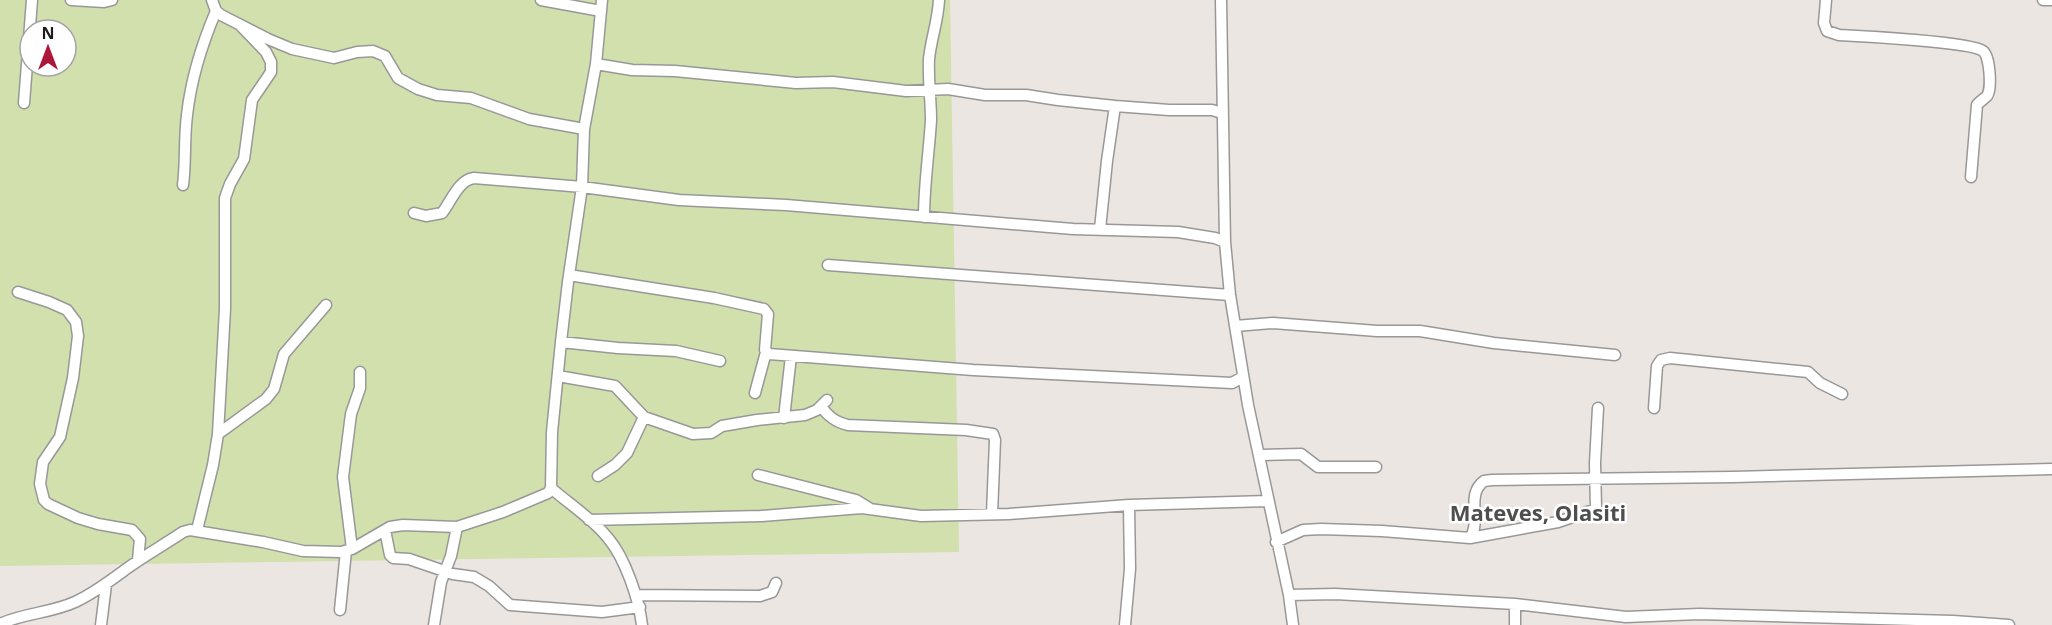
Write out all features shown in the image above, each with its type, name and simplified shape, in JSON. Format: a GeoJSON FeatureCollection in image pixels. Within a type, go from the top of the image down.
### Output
{"type":"FeatureCollection","features":[{"type":"Feature","properties":{"kind":"street"},"geometry":{"type":"LineString","coordinates":[[24,103],[32,0]]}},
{"type":"Feature","properties":{"kind":"street"},"geometry":{"type":"LineString","coordinates":[[71,0],[104,2],[112,0]]}},
{"type":"Feature","properties":{"kind":"street"},"geometry":{"type":"LineString","coordinates":[[212,0],[216,11],[281,45],[331,58],[373,51],[385,56],[398,78],[418,88],[437,95],[471,98],[536,121],[584,129]]}},
{"type":"Feature","properties":{"kind":"street"},"geometry":{"type":"LineString","coordinates":[[4,624],[20,616],[72,604],[106,585],[138,560],[183,532],[197,530],[303,551],[349,550],[385,530],[403,525],[457,527],[545,495],[551,488],[552,432],[561,342],[582,187],[584,129],[596,64],[601,5],[541,0]]}},
{"type":"Feature","properties":{"kind":"street"},"geometry":{"type":"LineString","coordinates":[[924,217],[924,190],[931,117],[930,49],[938,19],[939,0]]}},
{"type":"Feature","properties":{"kind":"street"},"geometry":{"type":"LineString","coordinates":[[1221,0],[1222,112],[1230,295],[1243,377],[1289,595],[1293,625]]}},
{"type":"Feature","properties":{"kind":"street"},"geometry":{"type":"LineString","coordinates":[[1826,0],[1824,22],[1827,32],[1839,35],[1948,44],[1980,49],[1984,52],[1989,66],[1988,93],[1977,105],[1971,177]]}},
{"type":"Feature","properties":{"kind":"street"},"geometry":{"type":"LineString","coordinates":[[2043,0],[2052,0]]}},
{"type":"Feature","properties":{"kind":"street"},"geometry":{"type":"LineString","coordinates":[[183,185],[186,116],[198,60],[216,11]]}},
{"type":"Feature","properties":{"kind":"street"},"geometry":{"type":"LineString","coordinates":[[197,530],[218,434],[225,309],[225,198],[244,159],[252,100],[271,72],[271,62],[266,52],[241,26]]}},
{"type":"Feature","properties":{"kind":"street"},"geometry":{"type":"LineString","coordinates":[[596,64],[632,70],[675,71],[787,82],[842,83],[906,91],[948,89],[999,96],[1032,95],[1115,106],[1222,112]]}},
{"type":"Feature","properties":{"kind":"street"},"geometry":{"type":"LineString","coordinates":[[1100,229],[1115,106]]}},
{"type":"Feature","properties":{"kind":"street"},"geometry":{"type":"LineString","coordinates":[[414,213],[426,216],[442,213],[461,185],[470,179],[582,187],[679,200],[786,205],[1073,229],[1178,232],[1226,242]]}},
{"type":"Feature","properties":{"kind":"street"},"geometry":{"type":"LineString","coordinates":[[828,265],[1230,295]]}},
{"type":"Feature","properties":{"kind":"street"},"geometry":{"type":"LineString","coordinates":[[569,275],[714,298],[764,309],[768,315],[766,352],[755,393]]}},
{"type":"Feature","properties":{"kind":"street"},"geometry":{"type":"LineString","coordinates":[[18,292],[66,310],[76,322],[78,336],[73,378],[60,437],[43,462],[40,484],[44,500],[78,518],[132,530],[140,539],[138,560]]}},
{"type":"Feature","properties":{"kind":"street"},"geometry":{"type":"LineString","coordinates":[[218,434],[266,399],[274,389],[284,354],[326,305]]}},
{"type":"Feature","properties":{"kind":"street"},"geometry":{"type":"LineString","coordinates":[[1235,326],[1273,323],[1377,331],[1420,331],[1494,343],[1615,355]]}},
{"type":"Feature","properties":{"kind":"street"},"geometry":{"type":"LineString","coordinates":[[561,342],[676,351],[720,361]]}},
{"type":"Feature","properties":{"kind":"street"},"geometry":{"type":"LineString","coordinates":[[766,352],[950,369],[1137,379],[1232,383],[1243,377]]}},
{"type":"Feature","properties":{"kind":"street"},"geometry":{"type":"LineString","coordinates":[[784,418],[791,356]]}},
{"type":"Feature","properties":{"kind":"street"},"geometry":{"type":"LineString","coordinates":[[1654,408],[1658,366],[1661,360],[1670,358],[1808,372],[1820,383],[1842,393]]}},
{"type":"Feature","properties":{"kind":"street"},"geometry":{"type":"LineString","coordinates":[[340,610],[349,550],[343,477],[351,414],[360,388],[360,372]]}},
{"type":"Feature","properties":{"kind":"street"},"geometry":{"type":"LineString","coordinates":[[558,376],[615,386],[644,417],[680,431],[699,434],[758,420],[805,415],[824,403],[829,417],[848,425],[956,429],[993,434],[992,514]]}},
{"type":"Feature","properties":{"kind":"street"},"geometry":{"type":"LineString","coordinates":[[1276,542],[1303,530],[1321,528],[1470,538],[1557,522],[1578,513],[1594,511],[1598,408]]}},
{"type":"Feature","properties":{"kind":"street"},"geometry":{"type":"LineString","coordinates":[[598,476],[615,465],[627,453],[644,417]]}},
{"type":"Feature","properties":{"kind":"street"},"geometry":{"type":"LineString","coordinates":[[1260,455],[1303,455],[1318,467],[1376,467]]}},
{"type":"Feature","properties":{"kind":"street"},"geometry":{"type":"LineString","coordinates":[[1470,538],[1475,528],[1476,492],[1484,481],[2052,469]]}},
{"type":"Feature","properties":{"kind":"street"},"geometry":{"type":"LineString","coordinates":[[758,475],[856,500],[870,508]]}},
{"type":"Feature","properties":{"kind":"street"},"geometry":{"type":"LineString","coordinates":[[551,488],[610,539],[636,595],[642,625]]}},
{"type":"Feature","properties":{"kind":"street"},"geometry":{"type":"LineString","coordinates":[[589,519],[761,516],[870,508],[921,516],[1129,505],[1268,501]]}},
{"type":"Feature","properties":{"kind":"street"},"geometry":{"type":"LineString","coordinates":[[1125,625],[1130,569],[1129,505]]}},
{"type":"Feature","properties":{"kind":"street"},"geometry":{"type":"LineString","coordinates":[[434,625],[437,602],[457,527]]}},
{"type":"Feature","properties":{"kind":"street"},"geometry":{"type":"LineString","coordinates":[[385,530],[391,557],[410,559],[453,574],[480,579],[510,605],[602,612],[640,607]]}},
{"type":"Feature","properties":{"kind":"street"},"geometry":{"type":"LineString","coordinates":[[636,595],[760,596],[772,592],[776,583]]}},
{"type":"Feature","properties":{"kind":"street"},"geometry":{"type":"LineString","coordinates":[[101,625],[106,585]]}},
{"type":"Feature","properties":{"kind":"street"},"geometry":{"type":"LineString","coordinates":[[1289,595],[1335,594],[1515,604],[1626,616],[1699,614],[2009,625]]}},
{"type":"Feature","properties":{"kind":"street"},"geometry":{"type":"LineString","coordinates":[[1515,604],[1515,625]]}},
{"type":"Feature","properties":{"kind":"street"},"geometry":{"type":"LineString","coordinates":[[30,625],[41,612]]}},
{"type":"Feature","properties":{"kind":"green space"},"geometry":{"type":"Polygon","coordinates":[[[0,0],[950,0],[959,552],[0,566],[0,0]]]}},
{"type":"Feature","properties":{"kind":"district","name":"Mateves, Olasiti"},"geometry":{"type":"Point","coordinates":[1538,513]}}]}
